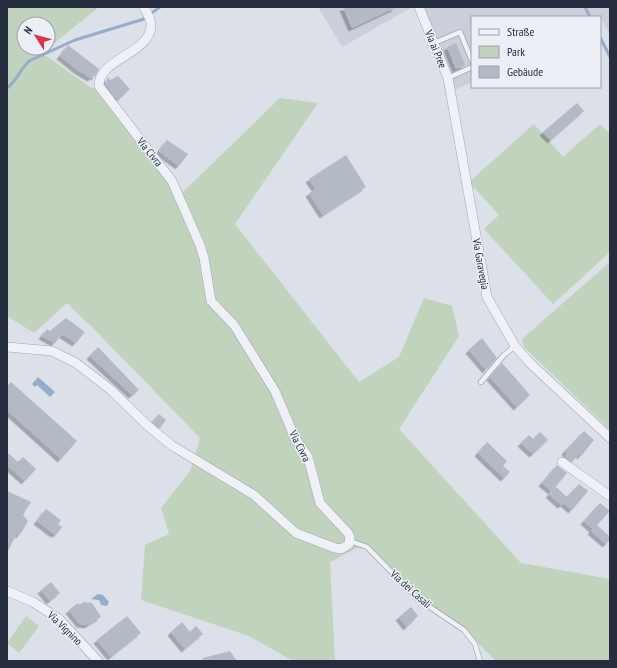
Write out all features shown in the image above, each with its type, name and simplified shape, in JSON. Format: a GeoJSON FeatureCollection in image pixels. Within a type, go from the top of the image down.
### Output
{"type":"FeatureCollection","features":[{"type":"Feature","properties":{"kind":"street","name":"Via Civra"},"geometry":{"type":"LineString","coordinates":[[144,7],[151,23],[150,33],[144,43],[106,71],[99,82],[99,86],[172,181],[204,258],[211,301],[234,325],[275,391],[295,438],[308,457],[320,503],[343,526],[348,533],[350,541]]}},
{"type":"Feature","properties":{"kind":"street","name":"Via ai Pree"},"geometry":{"type":"LineString","coordinates":[[419,7],[448,78],[450,92]]}},
{"type":"Feature","properties":{"kind":"street","name":"Via Garavegia"},"geometry":{"type":"LineString","coordinates":[[450,92],[487,297],[515,346],[530,363],[610,438]]}},
{"type":"Feature","properties":{"kind":"street"},"geometry":{"type":"LineString","coordinates":[[7,347],[37,349],[62,355],[76,362],[111,390],[147,425],[171,444],[254,496],[296,533],[325,546],[341,549],[346,548],[350,541]]}},
{"type":"Feature","properties":{"kind":"street"},"geometry":{"type":"LineString","coordinates":[[562,462],[610,496]]}},
{"type":"Feature","properties":{"kind":"street","name":"Via Vignino"},"geometry":{"type":"LineString","coordinates":[[7,591],[34,602],[59,619],[98,661]]}},
{"type":"Feature","properties":{"kind":"lane"},"geometry":{"type":"LineString","coordinates":[[434,43],[460,32],[471,59]]}},
{"type":"Feature","properties":{"kind":"lane"},"geometry":{"type":"LineString","coordinates":[[448,78],[471,67]]}},
{"type":"Feature","properties":{"kind":"lane"},"geometry":{"type":"LineString","coordinates":[[480,382],[504,355],[515,346]]}},
{"type":"Feature","properties":{"kind":"lane","name":"Via dei Casali"},"geometry":{"type":"LineString","coordinates":[[350,541],[367,547],[418,598],[464,630],[475,644],[480,661]]}},
{"type":"Feature","properties":{"kind":"shaded area"},"geometry":{"type":"Polygon","coordinates":[[[318,7],[412,7],[342,47],[318,7]]]}},
{"type":"Feature","properties":{"kind":"shaded area"},"geometry":{"type":"Polygon","coordinates":[[[419,7],[610,7],[610,35],[603,21],[601,22],[601,16],[471,16],[471,82],[450,92],[419,7]]]}},
{"type":"Feature","properties":{"kind":"green space"},"geometry":{"type":"Polygon","coordinates":[[[7,7],[99,7],[56,42],[56,16],[16,16],[16,56],[46,56],[90,87],[101,90],[169,175],[178,197],[280,98],[318,103],[235,224],[359,382],[399,357],[424,298],[452,306],[459,336],[399,429],[521,563],[610,579],[610,661],[496,661],[470,635],[418,599],[363,545],[330,562],[335,661],[293,661],[249,636],[141,600],[145,545],[169,534],[161,508],[190,471],[200,438],[67,303],[34,333],[7,316],[7,7]]]}},
{"type":"Feature","properties":{"kind":"green space"},"geometry":{"type":"Polygon","coordinates":[[[534,124],[563,157],[600,124],[610,134],[610,252],[553,304],[484,229],[499,215],[469,182],[534,124]]]}},
{"type":"Feature","properties":{"kind":"green space"},"geometry":{"type":"Polygon","coordinates":[[[610,262],[610,430],[524,347],[522,339],[610,262]]]}},
{"type":"Feature","properties":{"kind":"green space"},"geometry":{"type":"Polygon","coordinates":[[[26,616],[39,626],[19,653],[7,643],[26,616]]]}},
{"type":"Feature","properties":{"kind":"water"},"geometry":{"type":"Polygon","coordinates":[[[38,377],[55,392],[50,397],[37,385],[35,387],[32,384],[38,377]]]}},
{"type":"Feature","properties":{"kind":"water"},"geometry":{"type":"Polygon","coordinates":[[[98,594],[103,595],[109,602],[107,606],[101,605],[99,600],[91,599],[98,594]]]}},
{"type":"Feature","properties":{"kind":"building"},"geometry":{"type":"Polygon","coordinates":[[[343,7],[397,7],[352,28],[343,7]]]}},
{"type":"Feature","properties":{"kind":"building"},"geometry":{"type":"Polygon","coordinates":[[[456,43],[465,65],[456,69],[447,47],[456,43]]]}},
{"type":"Feature","properties":{"kind":"building"},"geometry":{"type":"Polygon","coordinates":[[[68,45],[99,69],[95,77],[94,76],[91,78],[79,71],[60,56],[68,45]]]}},
{"type":"Feature","properties":{"kind":"building"},"geometry":{"type":"Polygon","coordinates":[[[118,76],[130,89],[118,100],[105,85],[108,77],[110,80],[118,76]]]}},
{"type":"Feature","properties":{"kind":"building"},"geometry":{"type":"Polygon","coordinates":[[[577,103],[584,111],[551,140],[543,132],[577,103]]]}},
{"type":"Feature","properties":{"kind":"building"},"geometry":{"type":"Polygon","coordinates":[[[167,140],[188,154],[179,166],[159,151],[167,140]]]}},
{"type":"Feature","properties":{"kind":"building"},"geometry":{"type":"Polygon","coordinates":[[[346,155],[366,187],[323,215],[309,193],[316,189],[309,179],[346,155]]]}},
{"type":"Feature","properties":{"kind":"building"},"geometry":{"type":"Polygon","coordinates":[[[66,318],[85,332],[76,343],[62,334],[55,343],[42,336],[47,329],[50,331],[66,318]]]}},
{"type":"Feature","properties":{"kind":"building"},"geometry":{"type":"Polygon","coordinates":[[[482,338],[497,358],[486,370],[469,350],[482,338]]]}},
{"type":"Feature","properties":{"kind":"building"},"geometry":{"type":"Polygon","coordinates":[[[98,347],[139,390],[132,395],[90,356],[98,347]]]}},
{"type":"Feature","properties":{"kind":"building"},"geometry":{"type":"Polygon","coordinates":[[[502,363],[530,395],[517,407],[490,377],[502,363]]]}},
{"type":"Feature","properties":{"kind":"building"},"geometry":{"type":"Polygon","coordinates":[[[11,382],[77,441],[61,459],[7,410],[7,386],[11,382]]]}},
{"type":"Feature","properties":{"kind":"building"},"geometry":{"type":"Polygon","coordinates":[[[159,414],[166,420],[160,428],[152,422],[159,414]]]}},
{"type":"Feature","properties":{"kind":"building"},"geometry":{"type":"Polygon","coordinates":[[[584,431],[594,440],[581,456],[579,454],[572,462],[565,457],[567,454],[565,451],[584,431]]]}},
{"type":"Feature","properties":{"kind":"building"},"geometry":{"type":"Polygon","coordinates":[[[540,432],[548,440],[533,454],[521,443],[529,435],[533,439],[540,432]]]}},
{"type":"Feature","properties":{"kind":"building"},"geometry":{"type":"Polygon","coordinates":[[[487,442],[507,461],[503,466],[510,472],[504,478],[478,453],[487,442]]]}},
{"type":"Feature","properties":{"kind":"building"},"geometry":{"type":"Polygon","coordinates":[[[7,452],[18,462],[23,457],[36,469],[25,481],[7,465],[7,452]]]}},
{"type":"Feature","properties":{"kind":"building"},"geometry":{"type":"Polygon","coordinates":[[[557,465],[567,473],[552,491],[542,483],[557,465]]]}},
{"type":"Feature","properties":{"kind":"building"},"geometry":{"type":"Polygon","coordinates":[[[579,484],[588,491],[572,510],[564,503],[561,505],[549,494],[556,487],[567,497],[579,484]]]}},
{"type":"Feature","properties":{"kind":"building"},"geometry":{"type":"Polygon","coordinates":[[[7,491],[31,502],[23,515],[28,521],[20,535],[17,533],[7,553],[7,491]]]}},
{"type":"Feature","properties":{"kind":"building"},"geometry":{"type":"Polygon","coordinates":[[[600,503],[610,511],[596,526],[597,525],[610,537],[610,540],[606,544],[591,531],[593,529],[584,521],[600,503]]]}},
{"type":"Feature","properties":{"kind":"building"},"geometry":{"type":"Polygon","coordinates":[[[46,509],[61,520],[58,524],[62,527],[57,534],[54,534],[37,521],[46,509]]]}},
{"type":"Feature","properties":{"kind":"building"},"geometry":{"type":"Polygon","coordinates":[[[51,582],[60,593],[50,601],[41,590],[51,582]]]}},
{"type":"Feature","properties":{"kind":"building"},"geometry":{"type":"Polygon","coordinates":[[[84,602],[92,603],[101,617],[88,625],[80,624],[69,610],[78,603],[79,605],[84,602]]]}},
{"type":"Feature","properties":{"kind":"building"},"geometry":{"type":"Polygon","coordinates":[[[411,607],[418,616],[407,627],[399,617],[411,607]]]}},
{"type":"Feature","properties":{"kind":"building"},"geometry":{"type":"Polygon","coordinates":[[[127,616],[141,633],[111,657],[97,640],[127,616]]]}},
{"type":"Feature","properties":{"kind":"building"},"geometry":{"type":"Polygon","coordinates":[[[182,622],[190,632],[196,626],[203,634],[185,649],[171,632],[182,622]]]}},
{"type":"Feature","properties":{"kind":"building"},"geometry":{"type":"Polygon","coordinates":[[[230,651],[237,661],[203,661],[203,658],[230,651]]]}},
{"type":"Feature","properties":{"kind":"waterway"},"geometry":{"type":"LineString","coordinates":[[153,12],[160,7]]}},
{"type":"Feature","properties":{"kind":"waterway"},"geometry":{"type":"LineString","coordinates":[[585,7],[590,16]]}},
{"type":"Feature","properties":{"kind":"waterway"},"geometry":{"type":"LineString","coordinates":[[7,88],[29,61],[75,40],[144,19]]}},
{"type":"Feature","properties":{"kind":"waterway"},"geometry":{"type":"LineString","coordinates":[[601,39],[610,57]]}}]}
